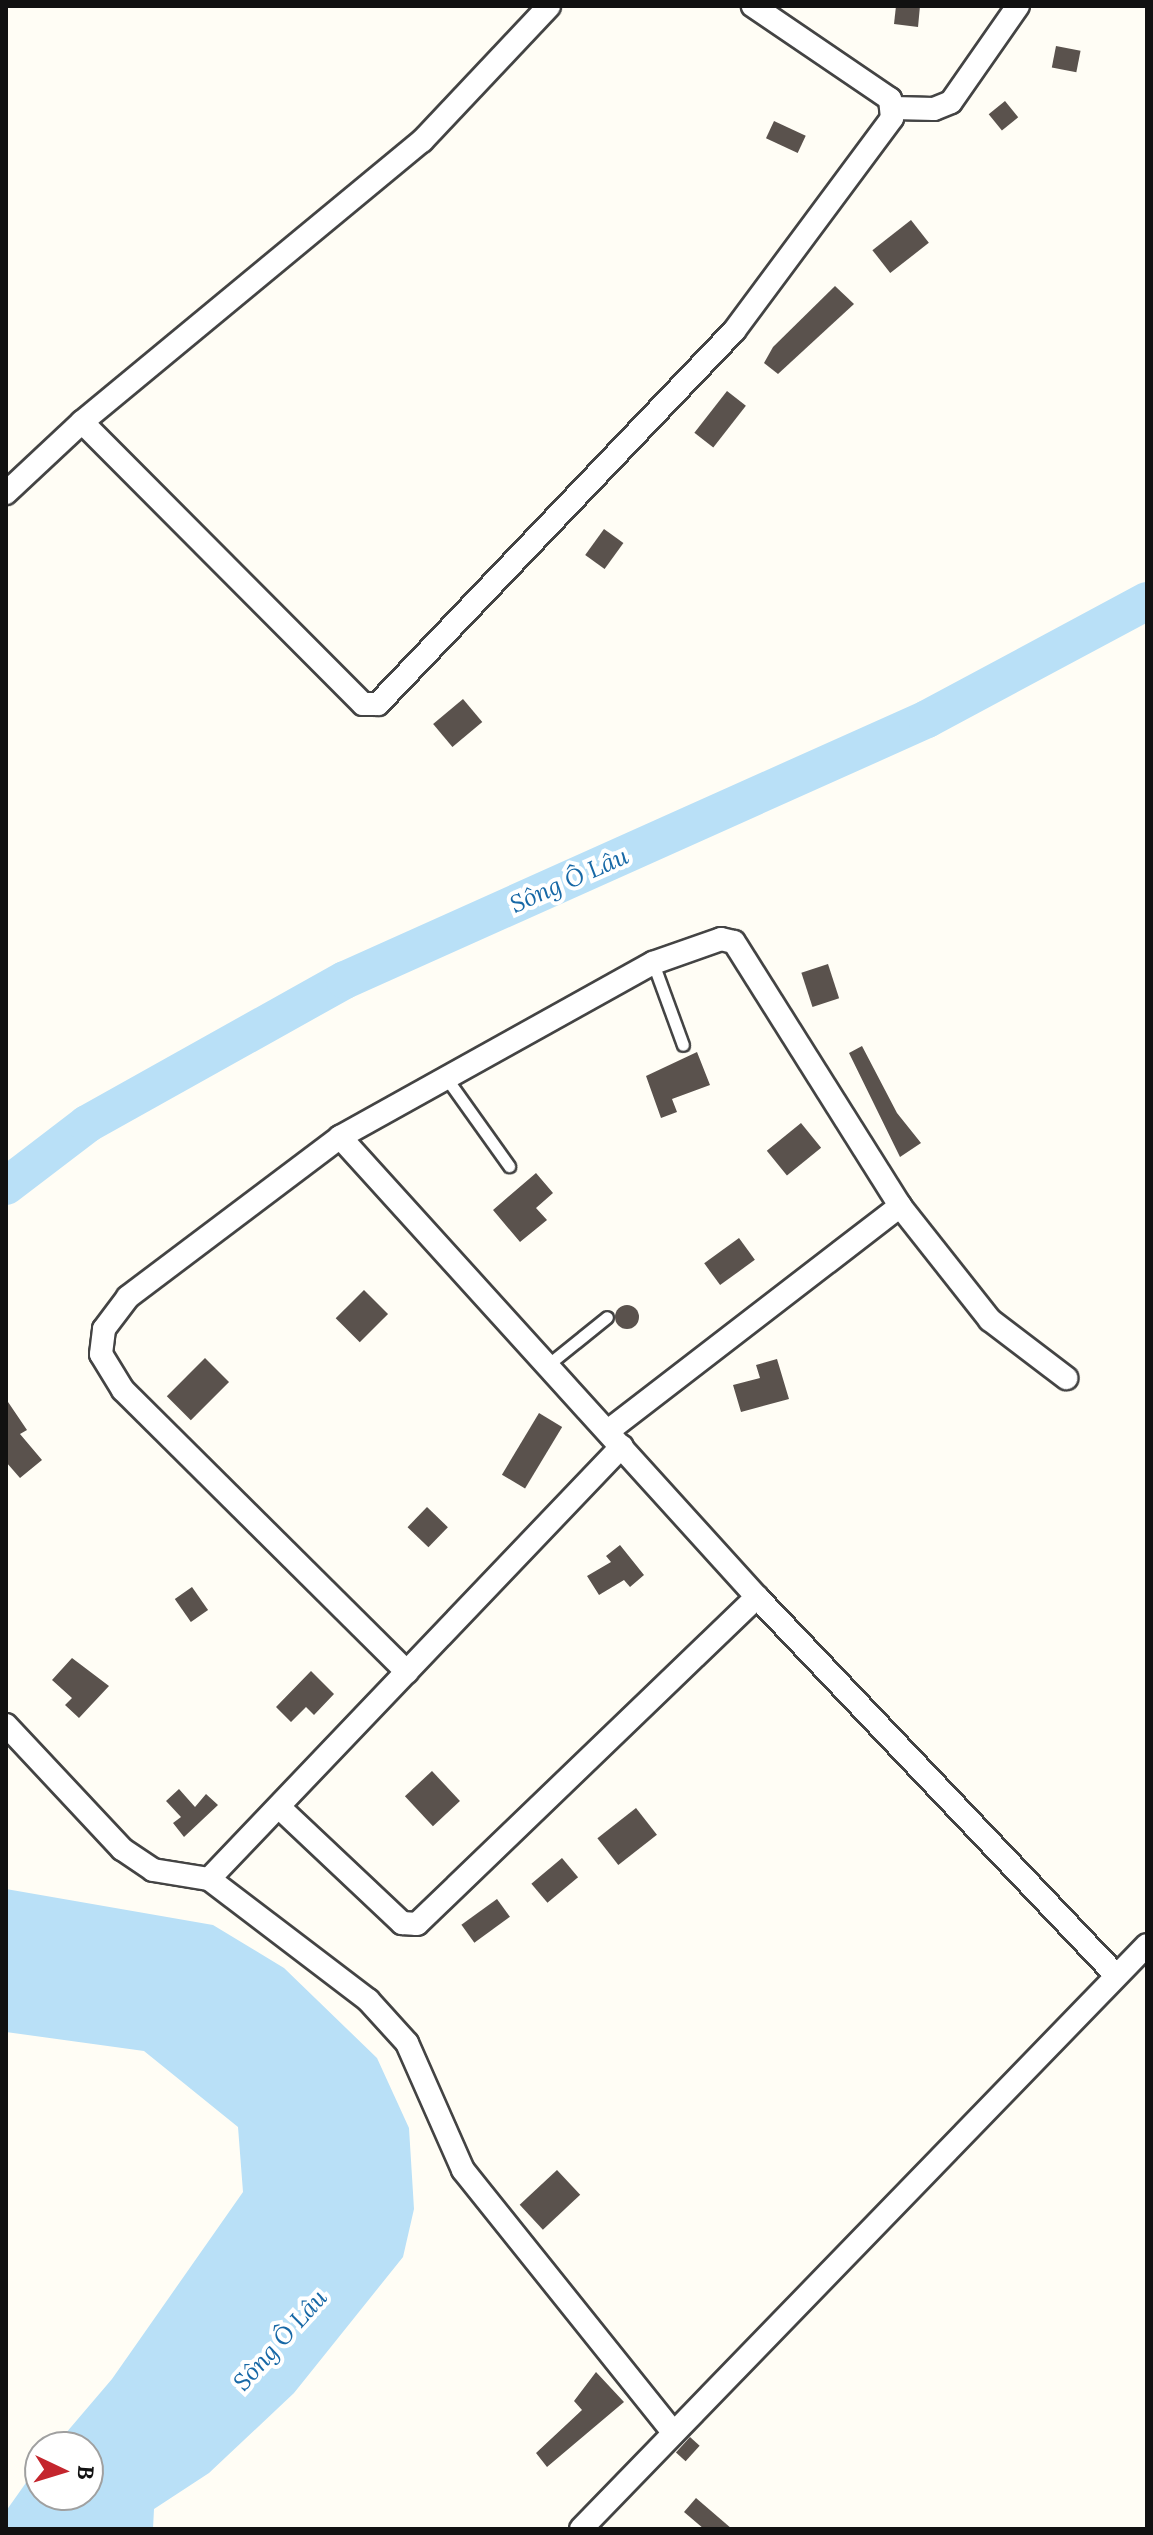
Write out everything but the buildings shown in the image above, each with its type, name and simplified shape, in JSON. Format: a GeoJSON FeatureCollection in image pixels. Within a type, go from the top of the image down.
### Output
{"type":"FeatureCollection","features":[{"type":"Feature","properties":{"kind":"street"},"geometry":{"type":"LineString","coordinates":[[6,493],[82,422],[422,141],[549,6]]}},
{"type":"Feature","properties":{"kind":"street"},"geometry":{"type":"LineString","coordinates":[[753,6],[894,108],[934,109],[951,102],[1018,6]]}},
{"type":"Feature","properties":{"kind":"street"},"geometry":{"type":"LineString","coordinates":[[82,422],[363,704],[378,704],[734,331],[826,212],[894,108]]}},
{"type":"Feature","properties":{"kind":"street"},"geometry":{"type":"LineString","coordinates":[[407,1672],[123,1390],[101,1354],[104,1329],[128,1297],[340,1137],[653,963],[721,939],[734,942],[900,1206],[990,1320],[1066,1378]]}},
{"type":"Feature","properties":{"kind":"street"},"geometry":{"type":"LineString","coordinates":[[340,1137],[550,1363],[757,1597],[1116,1975]]}},
{"type":"Feature","properties":{"kind":"street"},"geometry":{"type":"LineString","coordinates":[[209,1879],[407,1672],[615,1438],[900,1206]]}},
{"type":"Feature","properties":{"kind":"street"},"geometry":{"type":"LineString","coordinates":[[280,1808],[402,1923],[417,1924],[757,1597]]}},
{"type":"Feature","properties":{"kind":"street"},"geometry":{"type":"LineString","coordinates":[[6,1725],[122,1849],[153,1870],[209,1879],[368,2000],[407,2043],[463,2170],[672,2431]]}},
{"type":"Feature","properties":{"kind":"street"},"geometry":{"type":"LineString","coordinates":[[581,2529],[672,2431],[1147,1945]]}},
{"type":"Feature","properties":{"kind":"lane"},"geometry":{"type":"LineString","coordinates":[[653,963],[683,1045]]}},
{"type":"Feature","properties":{"kind":"lane"},"geometry":{"type":"LineString","coordinates":[[447,1079],[509,1166]]}},
{"type":"Feature","properties":{"kind":"lane"},"geometry":{"type":"LineString","coordinates":[[550,1363],[607,1317]]}},
{"type":"Feature","properties":{"kind":"water"},"geometry":{"type":"Polygon","coordinates":[[[6,1889],[213,1925],[284,1968],[377,2058],[409,2128],[414,2209],[403,2257],[294,2393],[209,2473],[154,2509],[153,2529],[6,2529],[6,2511],[24,2486],[24,2511],[104,2511],[104,2431],[68,2431],[112,2379],[243,2192],[238,2127],[144,2051],[6,2032],[6,1889]]]}},
{"type":"Feature","properties":{"kind":"waterway","name":"Sông Ô Lâu"},"geometry":{"type":"LineString","coordinates":[[6,1186],[87,1124],[345,980],[927,719],[1147,601]]}}]}
